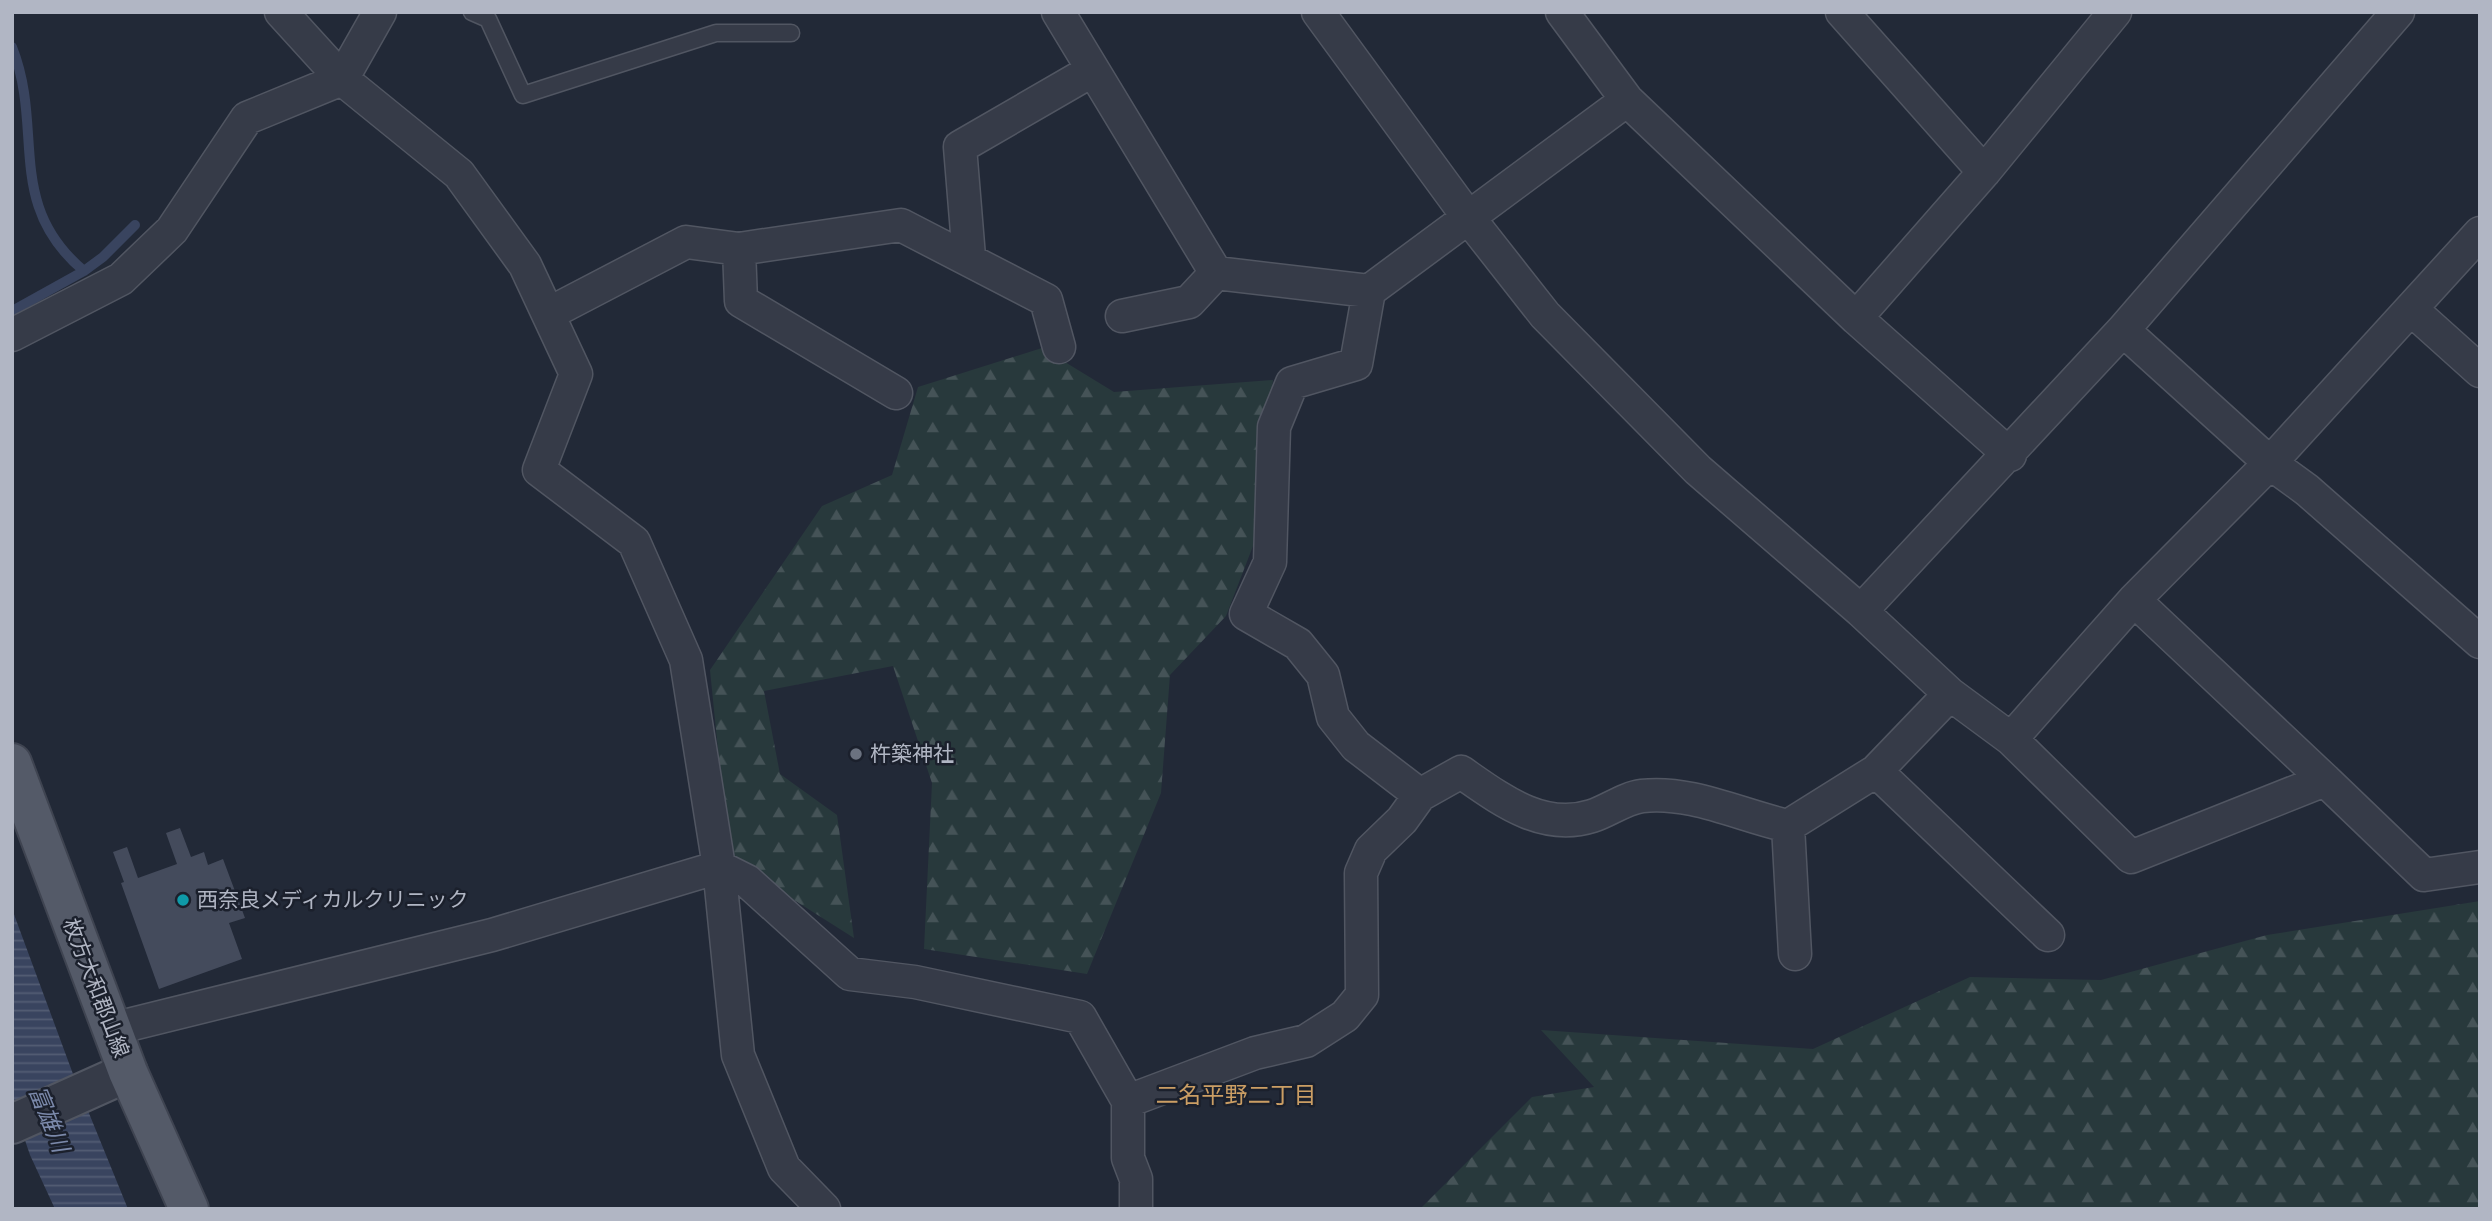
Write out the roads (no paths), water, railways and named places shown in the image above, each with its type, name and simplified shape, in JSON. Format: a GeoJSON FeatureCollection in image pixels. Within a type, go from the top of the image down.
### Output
{"type":"FeatureCollection","features":[{"type":"Feature","properties":{"kind":"main road","name":"枚方大和郡山線"},"geometry":{"type":"LineString","coordinates":[[12,763],[112,1029],[115,1077],[189,1209]]}},
{"type":"Feature","properties":{"kind":"street"},"geometry":{"type":"LineString","coordinates":[[281,12],[342,79],[459,174],[525,265],[576,374],[539,470],[634,542],[686,660],[719,867],[738,1055],[784,1168],[824,1209]]}},
{"type":"Feature","properties":{"kind":"street"},"geometry":{"type":"LineString","coordinates":[[12,335],[121,279],[172,230],[247,118],[342,79],[380,12]]}},
{"type":"Feature","properties":{"kind":"street"},"geometry":{"type":"LineString","coordinates":[[1058,12],[1216,273]]}},
{"type":"Feature","properties":{"kind":"street"},"geometry":{"type":"LineString","coordinates":[[1318,12],[1468,217],[1545,315],[1688,460],[1861,611],[1951,694],[2011,739],[2130,858],[2325,779]]}},
{"type":"Feature","properties":{"kind":"street"},"geometry":{"type":"LineString","coordinates":[[1562,12],[1627,100],[1856,318],[2010,455]]}},
{"type":"Feature","properties":{"kind":"street"},"geometry":{"type":"LineString","coordinates":[[1842,12],[1984,172]]}},
{"type":"Feature","properties":{"kind":"street"},"geometry":{"type":"LineString","coordinates":[[1861,611],[2010,455],[2123,330],[2398,12]]}},
{"type":"Feature","properties":{"kind":"street"},"geometry":{"type":"LineString","coordinates":[[1856,318],[1984,172],[2111,14]]}},
{"type":"Feature","properties":{"kind":"street"},"geometry":{"type":"LineString","coordinates":[[969,257],[960,148],[1093,70]]}},
{"type":"Feature","properties":{"kind":"street"},"geometry":{"type":"LineString","coordinates":[[1420,795],[1356,746],[1333,717],[1323,675],[1298,645],[1246,614],[1270,562],[1275,427],[1292,383],[1356,364],[1369,291],[1627,100]]}},
{"type":"Feature","properties":{"kind":"street"},"geometry":{"type":"LineString","coordinates":[[548,314],[686,242],[738,249],[901,225],[969,257],[1046,300],[1059,347]]}},
{"type":"Feature","properties":{"kind":"street"},"geometry":{"type":"LineString","coordinates":[[2011,739],[2134,600],[2270,463],[2480,233]]}},
{"type":"Feature","properties":{"kind":"street"},"geometry":{"type":"LineString","coordinates":[[738,249],[741,301],[896,393]]}},
{"type":"Feature","properties":{"kind":"street"},"geometry":{"type":"LineString","coordinates":[[1216,273],[1369,291]]}},
{"type":"Feature","properties":{"kind":"street"},"geometry":{"type":"LineString","coordinates":[[1122,316],[1189,302],[1216,273]]}},
{"type":"Feature","properties":{"kind":"street"},"geometry":{"type":"LineString","coordinates":[[2411,309],[2480,371]]}},
{"type":"Feature","properties":{"kind":"street"},"geometry":{"type":"LineString","coordinates":[[2123,330],[2270,463],[2307,490],[2480,642]]}},
{"type":"Feature","properties":{"kind":"street"},"geometry":{"type":"LineString","coordinates":[[2134,600],[2424,875],[2480,867]]}},
{"type":"Feature","properties":{"kind":"street"},"geometry":{"type":"LineString","coordinates":[[1128,1101],[1255,1054],[1306,1041],[1345,1016],[1362,995],[1361,873],[1371,850],[1402,820],[1420,795],[1461,772],[1516,810],[1554,819],[1590,817],[1641,796],[1701,800],[1747,817],[1788,826],[1876,771],[1951,694]]}},
{"type":"Feature","properties":{"kind":"street"},"geometry":{"type":"LineString","coordinates":[[1876,771],[2048,935]]}},
{"type":"Feature","properties":{"kind":"street"},"geometry":{"type":"LineString","coordinates":[[1788,826],[1795,954]]}},
{"type":"Feature","properties":{"kind":"street"},"geometry":{"type":"LineString","coordinates":[[112,1029],[492,935],[719,867],[747,881],[849,974],[915,982],[1080,1017],[1128,1101],[1128,1158],[1136,1179],[1136,1209]]}},
{"type":"Feature","properties":{"kind":"street"},"geometry":{"type":"LineString","coordinates":[[12,1124],[115,1077]]}},
{"type":"Feature","properties":{"kind":"lane"},"geometry":{"type":"LineString","coordinates":[[472,12],[488,19],[523,95],[716,33],[791,33]]}},
{"type":"Feature","properties":{"kind":"water","name":"富雄川"},"geometry":{"type":"Polygon","coordinates":[[[12,909],[73,1074],[128,1209],[55,1209],[30,1155],[12,1102],[12,909]]]}},
{"type":"Feature","properties":{"kind":"waterway"},"geometry":{"type":"LineString","coordinates":[[12,47],[26,108],[35,193],[44,219],[59,246],[84,271]]}},
{"type":"Feature","properties":{"kind":"waterway"},"geometry":{"type":"LineString","coordinates":[[12,311],[84,271],[103,257],[135,225]]}},
{"type":"Feature","properties":{"kind":"place","name":"杵築神社"},"geometry":{"type":"Point","coordinates":[856,754]}},
{"type":"Feature","properties":{"kind":"place","name":"西奈良メディカルクリニック"},"geometry":{"type":"Point","coordinates":[183,900]}},
{"type":"Feature","properties":{"kind":"district","name":"二名平野二丁目"},"geometry":{"type":"Point","coordinates":[1236,1095]}}]}
